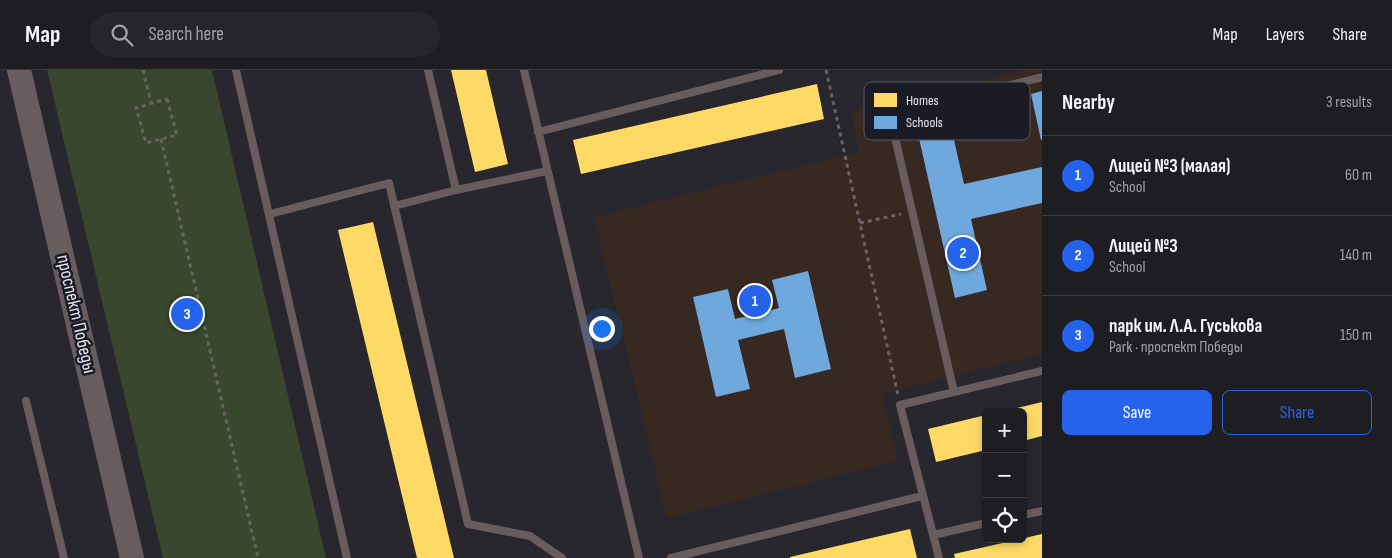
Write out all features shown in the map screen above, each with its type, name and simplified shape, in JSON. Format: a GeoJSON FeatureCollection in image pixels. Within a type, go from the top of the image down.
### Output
{"type":"FeatureCollection","features":[{"type":"Feature","properties":{"kind":"main road","name":"проспект Победы"},"geometry":{"type":"LineString","coordinates":[[18,70],[132,558]]}},
{"type":"Feature","properties":{"kind":"lane"},"geometry":{"type":"LineString","coordinates":[[236,70],[347,558]]}},
{"type":"Feature","properties":{"kind":"lane"},"geometry":{"type":"LineString","coordinates":[[428,70],[456,190]]}},
{"type":"Feature","properties":{"kind":"lane"},"geometry":{"type":"LineString","coordinates":[[524,70],[639,558]]}},
{"type":"Feature","properties":{"kind":"lane"},"geometry":{"type":"LineString","coordinates":[[538,132],[779,70]]}},
{"type":"Feature","properties":{"kind":"lane"},"geometry":{"type":"LineString","coordinates":[[1023,82],[1042,77]]}},
{"type":"Feature","properties":{"kind":"lane"},"geometry":{"type":"LineString","coordinates":[[896,140],[954,392]]}},
{"type":"Feature","properties":{"kind":"lane"},"geometry":{"type":"LineString","coordinates":[[394,206],[456,190],[547,171]]}},
{"type":"Feature","properties":{"kind":"lane"},"geometry":{"type":"LineString","coordinates":[[270,214],[389,183],[468,524],[530,536],[562,558]]}},
{"type":"Feature","properties":{"kind":"lane"},"geometry":{"type":"LineString","coordinates":[[939,558],[900,405],[1042,371]]}},
{"type":"Feature","properties":{"kind":"lane"},"geometry":{"type":"LineString","coordinates":[[26,401],[64,558]]}},
{"type":"Feature","properties":{"kind":"lane"},"geometry":{"type":"LineString","coordinates":[[670,558],[922,496]]}},
{"type":"Feature","properties":{"kind":"lane"},"geometry":{"type":"LineString","coordinates":[[1027,514],[1042,511]]}},
{"type":"Feature","properties":{"kind":"lane"},"geometry":{"type":"LineString","coordinates":[[933,535],[982,524]]}},
{"type":"Feature","properties":{"kind":"path"},"geometry":{"type":"LineString","coordinates":[[143,70],[151,103]]}},
{"type":"Feature","properties":{"kind":"path"},"geometry":{"type":"LineString","coordinates":[[826,70],[900,405]]}},
{"type":"Feature","properties":{"kind":"path"},"geometry":{"type":"LineString","coordinates":[[167,99],[177,134],[161,139],[146,143],[136,108],[167,99]]}},
{"type":"Feature","properties":{"kind":"path"},"geometry":{"type":"LineString","coordinates":[[161,139],[258,558]]}},
{"type":"Feature","properties":{"kind":"path"},"geometry":{"type":"LineString","coordinates":[[860,223],[912,211]]}},
{"type":"Feature","properties":{"kind":"shaded area"},"geometry":{"type":"Polygon","coordinates":[[[1025,70],[1042,70],[1042,354],[881,394],[898,461],[667,518],[594,217],[859,152],[851,112],[864,109],[864,140],[1030,140],[1030,82],[975,82],[1025,70]]]}},
{"type":"Feature","properties":{"kind":"green space"},"geometry":{"type":"Polygon","coordinates":[[[47,70],[212,70],[326,558],[163,558],[47,70]]]}},
{"type":"Feature","properties":{"kind":"building: Homes"},"geometry":{"type":"Polygon","coordinates":[[[451,70],[486,70],[508,164],[475,172],[451,70]]]}},
{"type":"Feature","properties":{"kind":"building: Homes"},"geometry":{"type":"Polygon","coordinates":[[[817,84],[824,119],[581,174],[573,140],[817,84]]]}},
{"type":"Feature","properties":{"kind":"building: Homes"},"geometry":{"type":"Polygon","coordinates":[[[373,222],[454,558],[417,558],[338,230],[373,222]]]}},
{"type":"Feature","properties":{"kind":"building: Homes"},"geometry":{"type":"Polygon","coordinates":[[[1042,402],[1042,436],[1027,440],[1027,408],[1017,408],[1042,402]]]}},
{"type":"Feature","properties":{"kind":"building: Homes"},"geometry":{"type":"Polygon","coordinates":[[[982,416],[982,451],[936,462],[928,429],[982,416]]]}},
{"type":"Feature","properties":{"kind":"building: Homes"},"geometry":{"type":"Polygon","coordinates":[[[910,529],[917,558],[790,558],[790,557],[910,529]]]}},
{"type":"Feature","properties":{"kind":"building: Homes"},"geometry":{"type":"Polygon","coordinates":[[[1042,534],[1042,558],[955,558],[954,554],[1002,543],[1027,543],[1027,537],[1042,534]]]}},
{"type":"Feature","properties":{"kind":"building: Schools"},"geometry":{"type":"Polygon","coordinates":[[[1042,91],[1042,140],[1041,140],[1031,94],[1042,91]]]}},
{"type":"Feature","properties":{"kind":"building: Schools"},"geometry":{"type":"Polygon","coordinates":[[[919,140],[954,140],[964,184],[1042,167],[1042,203],[971,219],[987,290],[955,298],[919,140]]]}},
{"type":"Feature","properties":{"kind":"building: Schools"},"geometry":{"type":"Polygon","coordinates":[[[808,271],[831,369],[795,378],[784,329],[738,340],[750,389],[716,397],[693,297],[728,289],[735,319],[779,308],[772,280],[808,271]]]}},
{"type":"Feature","properties":{"kind":"place","name":"Лицей №3"},"geometry":{"type":"Point","coordinates":[963,253]}},
{"type":"Feature","properties":{"kind":"place","name":"Лицей №3 (малая)"},"geometry":{"type":"Point","coordinates":[755,301]}},
{"type":"Feature","properties":{"kind":"place","name":"парк им. Л.А. Гуськова"},"geometry":{"type":"Point","coordinates":[187,314]}}]}
